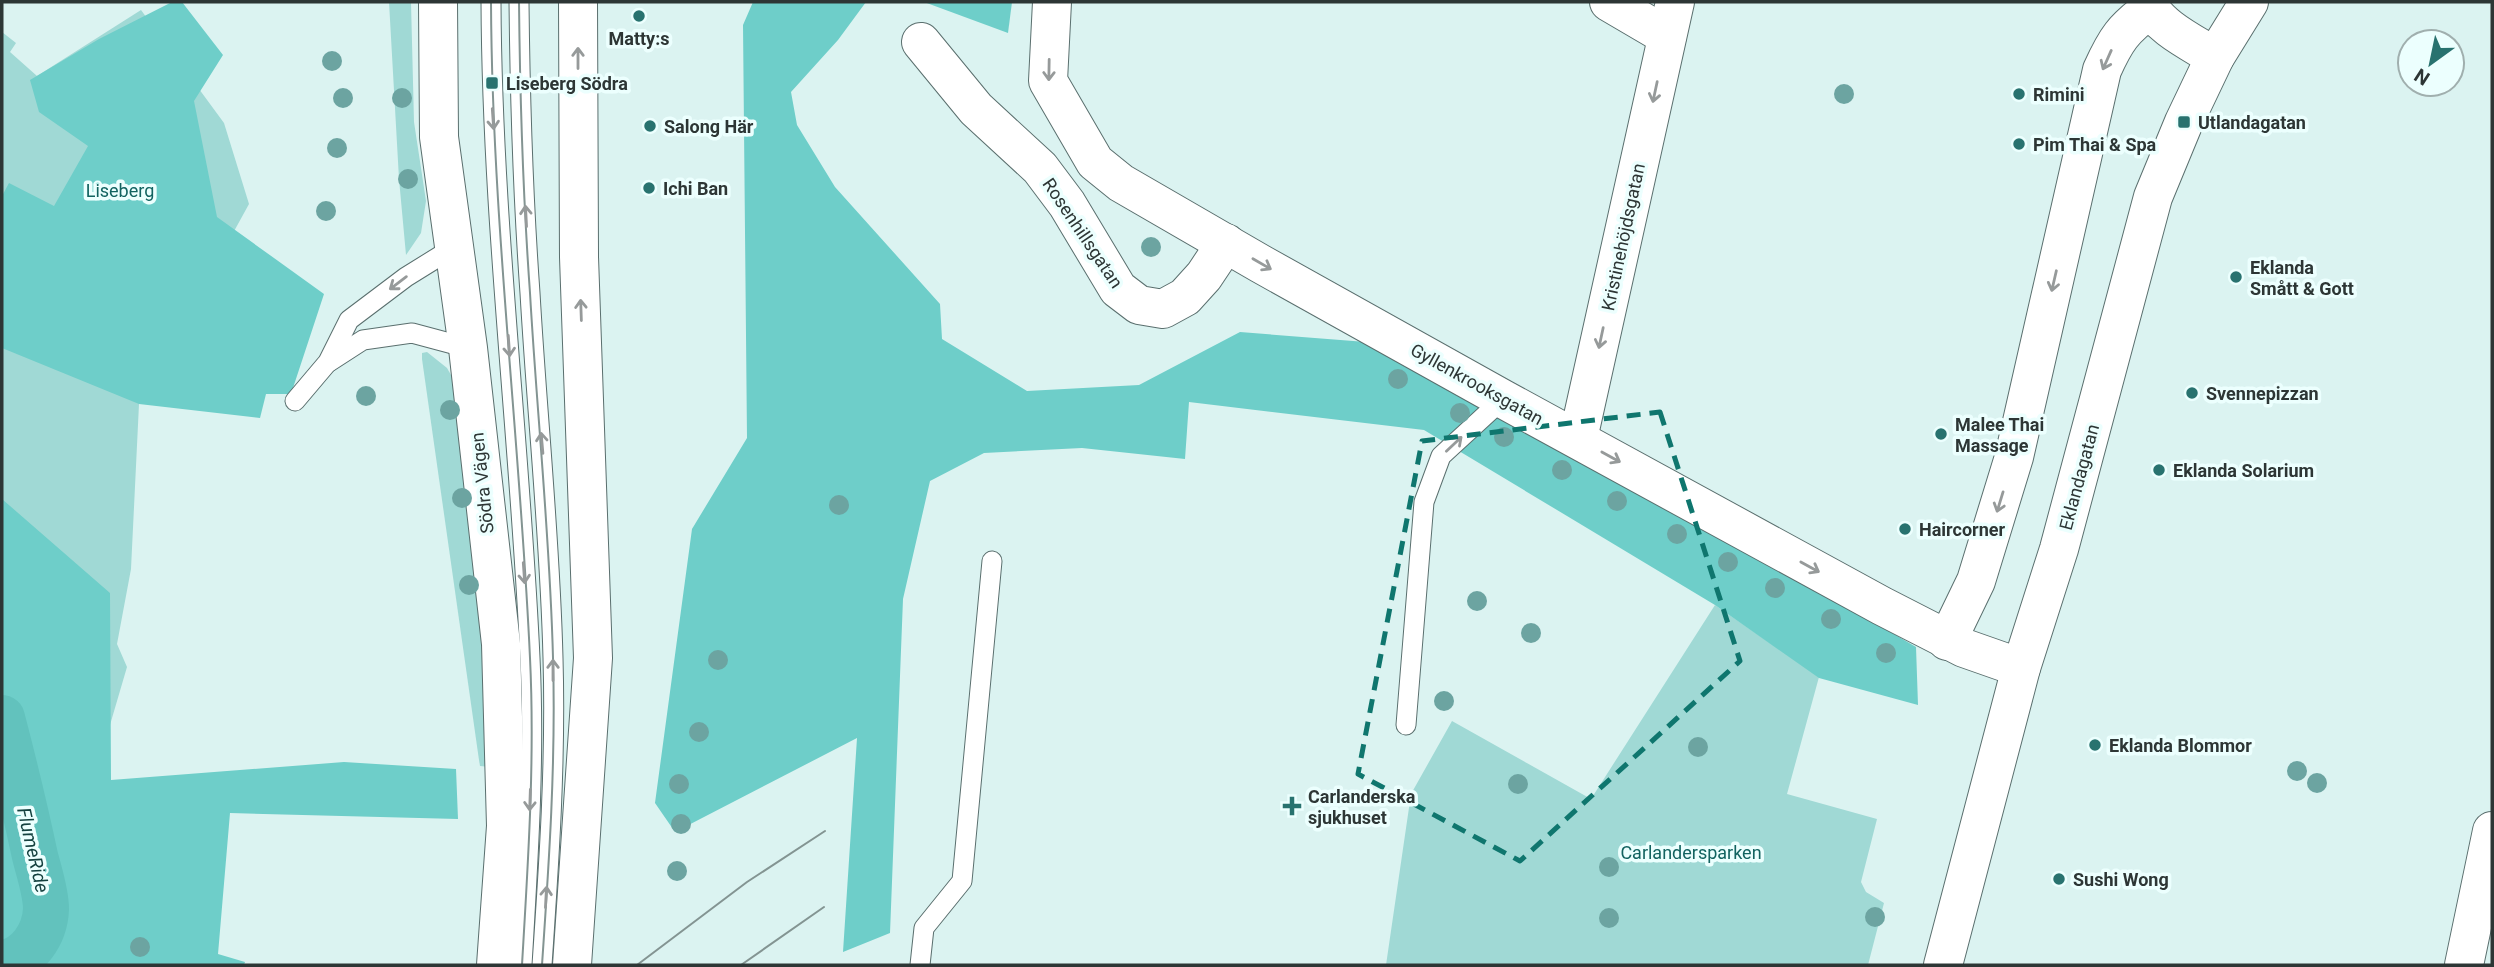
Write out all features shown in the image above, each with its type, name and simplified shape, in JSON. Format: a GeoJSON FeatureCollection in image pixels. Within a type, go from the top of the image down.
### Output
{"type":"FeatureCollection","features":[{"type":"Feature","properties":{"kind":"street","name":"Södra Vägen"},"geometry":{"type":"LineString","coordinates":[[438,2],[439,137],[456,246],[501,644],[506,826],[496,965]]}},
{"type":"Feature","properties":{"kind":"street"},"geometry":{"type":"LineString","coordinates":[[572,965],[593,658],[579,257],[578,2]]}},
{"type":"Feature","properties":{"kind":"street","name":"Gyllenkrooksgatan"},"geometry":{"type":"LineString","coordinates":[[1052,2],[1048,81],[1095,162],[1121,183],[1503,399],[1947,641],[1981,656],[2021,668]]}},
{"type":"Feature","properties":{"kind":"street","name":"Kristinehöjdsgatan"},"geometry":{"type":"LineString","coordinates":[[1578,439],[1671,19],[1609,2]]}},
{"type":"Feature","properties":{"kind":"street","name":"Eklandagatan"},"geometry":{"type":"LineString","coordinates":[[1943,965],[2021,668],[2059,549],[2153,197],[2184,121],[2215,57],[2249,2]]}},
{"type":"Feature","properties":{"kind":"street"},"geometry":{"type":"LineString","coordinates":[[1947,641],[1976,581],[2014,457],[2102,70],[2116,41],[2149,5],[2164,23],[2215,57]]}},
{"type":"Feature","properties":{"kind":"street","name":"Rosenhillsgatan"},"geometry":{"type":"LineString","coordinates":[[921,42],[976,108],[1040,168],[1067,204],[1118,289],[1139,305],[1163,309],[1185,297],[1204,276],[1226,243]]}},
{"type":"Feature","properties":{"kind":"street"},"geometry":{"type":"LineString","coordinates":[[2464,965],[2492,831]]}},
{"type":"Feature","properties":{"kind":"lane"},"geometry":{"type":"LineString","coordinates":[[491,2],[493,113],[530,660],[530,793],[522,965]]}},
{"type":"Feature","properties":{"kind":"lane"},"geometry":{"type":"LineString","coordinates":[[519,2],[520,110],[527,255],[544,474],[553,659],[552,795],[542,965]]}},
{"type":"Feature","properties":{"kind":"lane"},"geometry":{"type":"LineString","coordinates":[[295,401],[328,362],[349,320],[406,277],[456,246]]}},
{"type":"Feature","properties":{"kind":"lane"},"geometry":{"type":"LineString","coordinates":[[328,362],[363,340],[412,333],[468,348]]}},
{"type":"Feature","properties":{"kind":"lane"},"geometry":{"type":"LineString","coordinates":[[1406,725],[1424,502],[1441,456],[1503,399]]}},
{"type":"Feature","properties":{"kind":"lane"},"geometry":{"type":"LineString","coordinates":[[920,965],[923,928],[962,881],[992,561]]}},
{"type":"Feature","properties":{"kind":"highlighted area"},"geometry":{"type":"Polygon","coordinates":[[[1660,412],[1740,661],[1520,861],[1358,774],[1422,441],[1660,412]]]}},
{"type":"Feature","properties":{"kind":"green space"},"geometry":{"type":"Polygon","coordinates":[[[172,2],[182,2],[223,55],[194,101],[217,217],[324,294],[291,394],[266,394],[260,418],[139,404],[2,348],[2,196],[9,183],[54,206],[88,146],[39,112],[30,80],[99,39],[172,2]]]}},
{"type":"Feature","properties":{"kind":"green space"},"geometry":{"type":"Polygon","coordinates":[[[389,2],[411,2],[414,122],[426,201],[421,233],[406,255],[399,179],[389,2]]]}},
{"type":"Feature","properties":{"kind":"green space"},"geometry":{"type":"Polygon","coordinates":[[[753,2],[866,2],[838,40],[791,92],[797,125],[835,187],[940,304],[942,339],[1027,391],[1139,385],[1240,332],[1366,342],[1504,405],[1916,647],[1918,705],[1819,678],[1715,605],[1424,430],[1189,402],[1185,459],[1082,448],[984,453],[930,481],[903,599],[890,933],[843,952],[857,738],[675,832],[655,803],[692,529],[747,438],[743,25],[753,2]]]}},
{"type":"Feature","properties":{"kind":"green space"},"geometry":{"type":"Polygon","coordinates":[[[924,2],[1012,2],[1008,33],[924,2]]]}},
{"type":"Feature","properties":{"kind":"green space","name":"Liseberg"},"geometry":{"type":"Polygon","coordinates":[[[141,10],[224,123],[249,204],[139,404],[131,569],[117,644],[127,667],[90,793],[2,965],[2,32],[16,43],[10,52],[37,76],[141,10]]]}},
{"type":"Feature","properties":{"kind":"green space"},"geometry":{"type":"Polygon","coordinates":[[[427,352],[447,368],[455,382],[477,553],[490,767],[480,766],[479,760],[422,359],[422,353],[427,352]]]}},
{"type":"Feature","properties":{"kind":"green space"},"geometry":{"type":"Polygon","coordinates":[[[2,499],[110,593],[111,780],[344,762],[456,769],[458,819],[230,813],[218,954],[245,962],[244,965],[2,965],[2,499]]]}},
{"type":"Feature","properties":{"kind":"green space","name":"Carlandersparken"},"geometry":{"type":"Polygon","coordinates":[[[1715,605],[1819,677],[1787,794],[1877,819],[1861,882],[1866,892],[1884,903],[1868,965],[1386,965],[1411,794],[1452,721],[1591,799],[1715,605]]]}},
{"type":"Feature","properties":{"kind":"waterway","name":"FlumeRide"},"geometry":{"type":"LineString","coordinates":[[2,718],[42,882],[46,909],[42,928],[33,944],[20,957],[2,963]]}},
{"type":"Feature","properties":{"kind":"tram line"},"geometry":{"type":"LineString","coordinates":[[491,2],[496,166],[531,696],[530,812],[522,965]]}},
{"type":"Feature","properties":{"kind":"tram line"},"geometry":{"type":"LineString","coordinates":[[519,2],[525,220],[549,567],[554,697],[553,774],[542,965]]}},
{"type":"Feature","properties":{"kind":"tram line"},"geometry":{"type":"LineString","coordinates":[[637,965],[747,882],[825,831]]}},
{"type":"Feature","properties":{"kind":"tram line"},"geometry":{"type":"LineString","coordinates":[[741,965],[824,907]]}},
{"type":"Feature","properties":{"kind":"place","name":"Matty:s"},"geometry":{"type":"Point","coordinates":[639,16]}},
{"type":"Feature","properties":{"kind":"place","name":"Liseberg Södra"},"geometry":{"type":"Point","coordinates":[492,83]}},
{"type":"Feature","properties":{"kind":"place","name":"Rimini"},"geometry":{"type":"Point","coordinates":[2019,94]}},
{"type":"Feature","properties":{"kind":"place","name":"Utlandagatan"},"geometry":{"type":"Point","coordinates":[2184,122]}},
{"type":"Feature","properties":{"kind":"place","name":"Salong Här"},"geometry":{"type":"Point","coordinates":[650,126]}},
{"type":"Feature","properties":{"kind":"place","name":"Pim Thai & Spa"},"geometry":{"type":"Point","coordinates":[2019,144]}},
{"type":"Feature","properties":{"kind":"place","name":"Ichi Ban"},"geometry":{"type":"Point","coordinates":[649,188]}},
{"type":"Feature","properties":{"kind":"place","name":"Eklanda Smått & Gott"},"geometry":{"type":"Point","coordinates":[2236,277]}},
{"type":"Feature","properties":{"kind":"place","name":"Svennepizzan"},"geometry":{"type":"Point","coordinates":[2192,393]}},
{"type":"Feature","properties":{"kind":"place","name":"Malee Thai Massage"},"geometry":{"type":"Point","coordinates":[1941,434]}},
{"type":"Feature","properties":{"kind":"place","name":"Eklanda Solarium"},"geometry":{"type":"Point","coordinates":[2159,470]}},
{"type":"Feature","properties":{"kind":"place","name":"Haircorner"},"geometry":{"type":"Point","coordinates":[1905,529]}},
{"type":"Feature","properties":{"kind":"place","name":"Eklanda Blommor"},"geometry":{"type":"Point","coordinates":[2095,745]}},
{"type":"Feature","properties":{"kind":"place","name":"Carlanderska sjukhuset"},"geometry":{"type":"Point","coordinates":[1292,806]}},
{"type":"Feature","properties":{"kind":"place","name":"Sushi Wong"},"geometry":{"type":"Point","coordinates":[2059,879]}}]}
